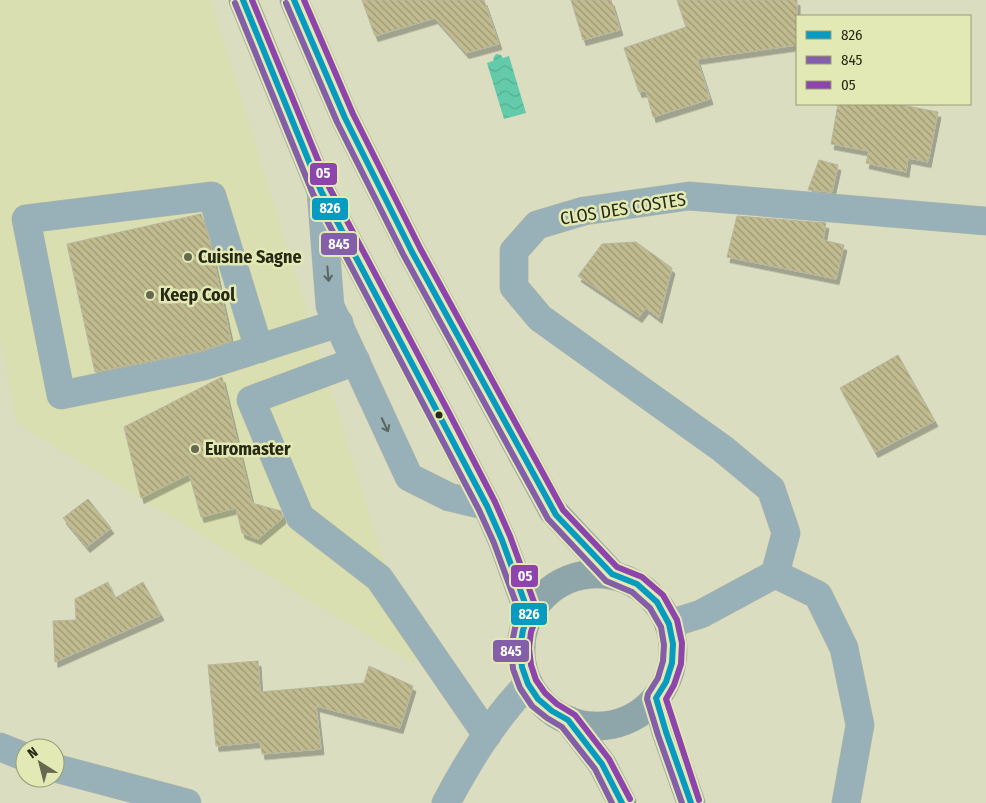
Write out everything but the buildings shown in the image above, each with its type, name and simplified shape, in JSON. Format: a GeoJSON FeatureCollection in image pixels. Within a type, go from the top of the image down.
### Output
{"type":"FeatureCollection","features":[{"type":"Feature","properties":{"kind":"main road"},"geometry":{"type":"LineString","coordinates":[[243,0],[321,190],[487,506],[502,540],[529,614]]}},
{"type":"Feature","properties":{"kind":"main road"},"geometry":{"type":"LineString","coordinates":[[294,0],[345,118],[412,252],[553,511],[612,574]]}},
{"type":"Feature","properties":{"kind":"main road"},"geometry":{"type":"LineString","coordinates":[[612,574],[637,584],[657,602],[669,624],[673,644],[672,663],[666,682],[656,698],[630,718],[599,726],[568,720],[552,711],[538,699],[528,684],[522,666],[520,648],[523,630],[529,614],[550,589],[580,575],[612,574]]}},
{"type":"Feature","properties":{"kind":"main road"},"geometry":{"type":"LineString","coordinates":[[656,698],[691,803]]}},
{"type":"Feature","properties":{"kind":"main road"},"geometry":{"type":"LineString","coordinates":[[568,720],[602,764],[622,803]]}},
{"type":"Feature","properties":{"kind":"street"},"geometry":{"type":"LineString","coordinates":[[321,190],[330,306],[409,477],[449,498],[487,506]]}},
{"type":"Feature","properties":{"kind":"street"},"geometry":{"type":"LineString","coordinates":[[260,349],[212,196],[26,219],[61,394],[204,366],[260,349],[338,323]]}},
{"type":"Feature","properties":{"kind":"street","name":"CLOS DES COSTES"},"geometry":{"type":"LineString","coordinates":[[775,574],[786,532],[771,489],[723,449],[540,318],[514,287],[514,251],[538,225],[584,211],[689,196],[986,221]]}},
{"type":"Feature","properties":{"kind":"street"},"geometry":{"type":"LineString","coordinates":[[356,361],[251,400],[300,517],[379,578],[487,734]]}},
{"type":"Feature","properties":{"kind":"street"},"geometry":{"type":"LineString","coordinates":[[669,624],[701,614],[775,574],[818,595],[844,648],[860,725],[846,803]]}},
{"type":"Feature","properties":{"kind":"street"},"geometry":{"type":"LineString","coordinates":[[446,803],[467,763],[507,705],[528,684]]}},
{"type":"Feature","properties":{"kind":"street"},"geometry":{"type":"LineString","coordinates":[[0,748],[15,753]]}},
{"type":"Feature","properties":{"kind":"street"},"geometry":{"type":"LineString","coordinates":[[65,771],[187,803]]}},
{"type":"Feature","properties":{"kind":"shaded area"},"geometry":{"type":"Polygon","coordinates":[[[0,0],[211,0],[416,665],[16,423],[0,336],[0,0]]]}},
{"type":"Feature","properties":{"kind":"water"},"geometry":{"type":"Polygon","coordinates":[[[496,54],[501,55],[503,58],[509,56],[526,113],[504,119],[487,63],[493,61],[496,54]]]}},
{"type":"Feature","properties":{"kind":"transit line","name":"826"},"geometry":{"type":"LineString","coordinates":[[243,0],[321,191],[487,506],[502,540],[529,614],[523,630],[520,648],[522,667],[528,684],[538,699],[552,711],[568,720],[602,764],[622,803]]}},
{"type":"Feature","properties":{"kind":"transit line","name":"05"},"geometry":{"type":"LineString","coordinates":[[252,0],[329,187],[448,411],[495,502],[510,536],[538,613],[531,632],[529,648],[531,665],[536,680],[545,693],[557,704],[575,715],[609,759],[630,799]]}},
{"type":"Feature","properties":{"kind":"transit line","name":"826"},"geometry":{"type":"LineString","coordinates":[[294,0],[345,118],[412,252],[556,515],[612,574],[637,584],[657,602],[669,624],[673,644],[672,663],[666,682],[656,698],[691,803]]}},
{"type":"Feature","properties":{"kind":"transit line","name":"05"},"geometry":{"type":"LineString","coordinates":[[304,0],[353,114],[420,248],[563,510],[617,567],[642,577],[663,595],[677,620],[682,643],[681,664],[674,685],[666,699],[699,800]]}},
{"type":"Feature","properties":{"kind":"transit line","name":"845"},"geometry":{"type":"LineString","coordinates":[[235,3],[313,194],[479,510],[494,543],[520,614],[511,648],[513,669],[520,688],[532,706],[562,727],[595,769],[612,803]]}},
{"type":"Feature","properties":{"kind":"transit line","name":"845"},"geometry":{"type":"LineString","coordinates":[[286,3],[337,122],[404,256],[548,519],[606,581],[632,592],[650,608],[661,627],[664,645],[663,661],[658,678],[647,699],[682,803]]}},
{"type":"Feature","properties":{"kind":"place","name":"Cuisine Sagne"},"geometry":{"type":"Point","coordinates":[188,257]}},
{"type":"Feature","properties":{"kind":"place","name":"Keep Cool"},"geometry":{"type":"Point","coordinates":[150,295]}},
{"type":"Feature","properties":{"kind":"place","name":"Euromaster"},"geometry":{"type":"Point","coordinates":[195,449]}}]}
